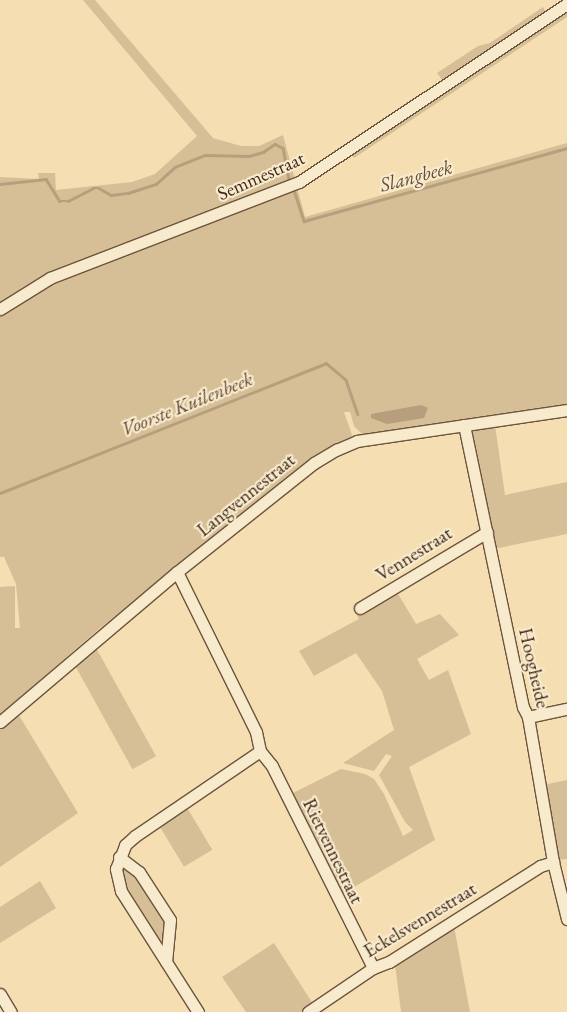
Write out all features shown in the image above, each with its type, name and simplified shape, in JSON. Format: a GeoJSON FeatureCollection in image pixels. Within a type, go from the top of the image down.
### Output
{"type":"FeatureCollection","features":[{"type":"Feature","properties":{"kind":"street","name":"Semmestraat"},"geometry":{"type":"LineString","coordinates":[[0,309],[50,278],[299,182],[567,4]]}},
{"type":"Feature","properties":{"kind":"street","name":"Langvennestraat"},"geometry":{"type":"LineString","coordinates":[[0,722],[177,572],[314,463],[336,450],[357,441],[567,410]]}},
{"type":"Feature","properties":{"kind":"street","name":"Hoogheide"},"geometry":{"type":"LineString","coordinates":[[464,426],[528,718],[553,862],[567,919]]}},
{"type":"Feature","properties":{"kind":"street","name":"Vennestraat"},"geometry":{"type":"LineString","coordinates":[[360,608],[487,532]]}},
{"type":"Feature","properties":{"kind":"street","name":"Rietvennestraat"},"geometry":{"type":"LineString","coordinates":[[177,572],[256,732],[260,751],[272,766],[373,968]]}},
{"type":"Feature","properties":{"kind":"street"},"geometry":{"type":"LineString","coordinates":[[528,718],[567,709]]}},
{"type":"Feature","properties":{"kind":"street"},"geometry":{"type":"LineString","coordinates":[[198,1012],[121,892],[116,868],[125,845],[135,836],[260,751]]}},
{"type":"Feature","properties":{"kind":"street"},"geometry":{"type":"LineString","coordinates":[[119,857],[139,872],[170,920],[166,962]]}},
{"type":"Feature","properties":{"kind":"street","name":"Eckelsvennestraat"},"geometry":{"type":"LineString","coordinates":[[308,1012],[373,968],[389,962],[540,866],[553,862]]}},
{"type":"Feature","properties":{"kind":"street"},"geometry":{"type":"LineString","coordinates":[[0,994],[11,1012]]}},
{"type":"Feature","properties":{"kind":"shaded area"},"geometry":{"type":"Polygon","coordinates":[[[83,0],[95,0],[213,138],[241,146],[259,146],[283,135],[305,217],[567,143],[567,404],[363,435],[354,426],[350,412],[344,412],[353,438],[100,628],[0,715],[0,587],[15,586],[15,628],[20,628],[16,584],[4,557],[0,557],[0,177],[39,179],[38,173],[55,173],[56,190],[132,182],[155,174],[197,136],[83,0]]]}},
{"type":"Feature","properties":{"kind":"shaded area"},"geometry":{"type":"Polygon","coordinates":[[[567,0],[567,17],[354,158],[348,148],[443,81],[437,73],[478,46],[490,43],[543,7],[547,14],[567,0]]]}},
{"type":"Feature","properties":{"kind":"shaded area"},"geometry":{"type":"Polygon","coordinates":[[[421,405],[428,408],[424,418],[387,424],[371,418],[371,414],[421,405]]]}},
{"type":"Feature","properties":{"kind":"shaded area"},"geometry":{"type":"Polygon","coordinates":[[[495,425],[505,495],[567,482],[567,534],[494,549],[470,433],[473,428],[495,425]]]}},
{"type":"Feature","properties":{"kind":"shaded area"},"geometry":{"type":"Polygon","coordinates":[[[397,592],[416,624],[440,614],[459,635],[417,659],[429,680],[448,670],[471,734],[409,767],[435,840],[342,894],[291,794],[341,769],[365,774],[374,779],[384,794],[403,836],[413,830],[405,822],[379,775],[392,756],[386,754],[374,771],[343,763],[394,730],[382,691],[356,653],[314,676],[299,651],[359,619],[357,615],[397,592]]]}},
{"type":"Feature","properties":{"kind":"shaded area"},"geometry":{"type":"Polygon","coordinates":[[[95,646],[156,756],[132,769],[71,659],[95,646]]]}},
{"type":"Feature","properties":{"kind":"shaded area"},"geometry":{"type":"Polygon","coordinates":[[[17,712],[78,813],[0,867],[0,728],[17,712]]]}},
{"type":"Feature","properties":{"kind":"shaded area"},"geometry":{"type":"Polygon","coordinates":[[[567,780],[567,859],[558,860],[543,785],[567,780]]]}},
{"type":"Feature","properties":{"kind":"shaded area"},"geometry":{"type":"Polygon","coordinates":[[[186,806],[212,850],[184,867],[158,823],[186,806]]]}},
{"type":"Feature","properties":{"kind":"shaded area"},"geometry":{"type":"Polygon","coordinates":[[[125,866],[135,872],[166,924],[161,947],[124,889],[120,869],[125,866]]]}},
{"type":"Feature","properties":{"kind":"shaded area"},"geometry":{"type":"Polygon","coordinates":[[[40,881],[56,908],[0,943],[0,907],[40,881]]]}},
{"type":"Feature","properties":{"kind":"shaded area"},"geometry":{"type":"Polygon","coordinates":[[[454,926],[470,1012],[401,1012],[395,964],[454,926]]]}},
{"type":"Feature","properties":{"kind":"shaded area"},"geometry":{"type":"Polygon","coordinates":[[[274,943],[313,1004],[301,1012],[246,1012],[222,977],[274,943]]]}},
{"type":"Feature","properties":{"kind":"waterway","name":"Slangbeek"},"geometry":{"type":"LineString","coordinates":[[0,184],[46,179],[60,201],[68,201],[93,188],[99,188],[111,195],[128,193],[156,184],[175,167],[205,155],[249,156],[263,152],[275,144],[283,148],[289,179]]}},
{"type":"Feature","properties":{"kind":"waterway","name":"Slangbeek"},"geometry":{"type":"LineString","coordinates":[[294,190],[304,221],[567,148]]}},
{"type":"Feature","properties":{"kind":"waterway","name":"Voorste Kuilenbeek"},"geometry":{"type":"LineString","coordinates":[[0,493],[326,363],[346,380],[358,414]]}}]}
